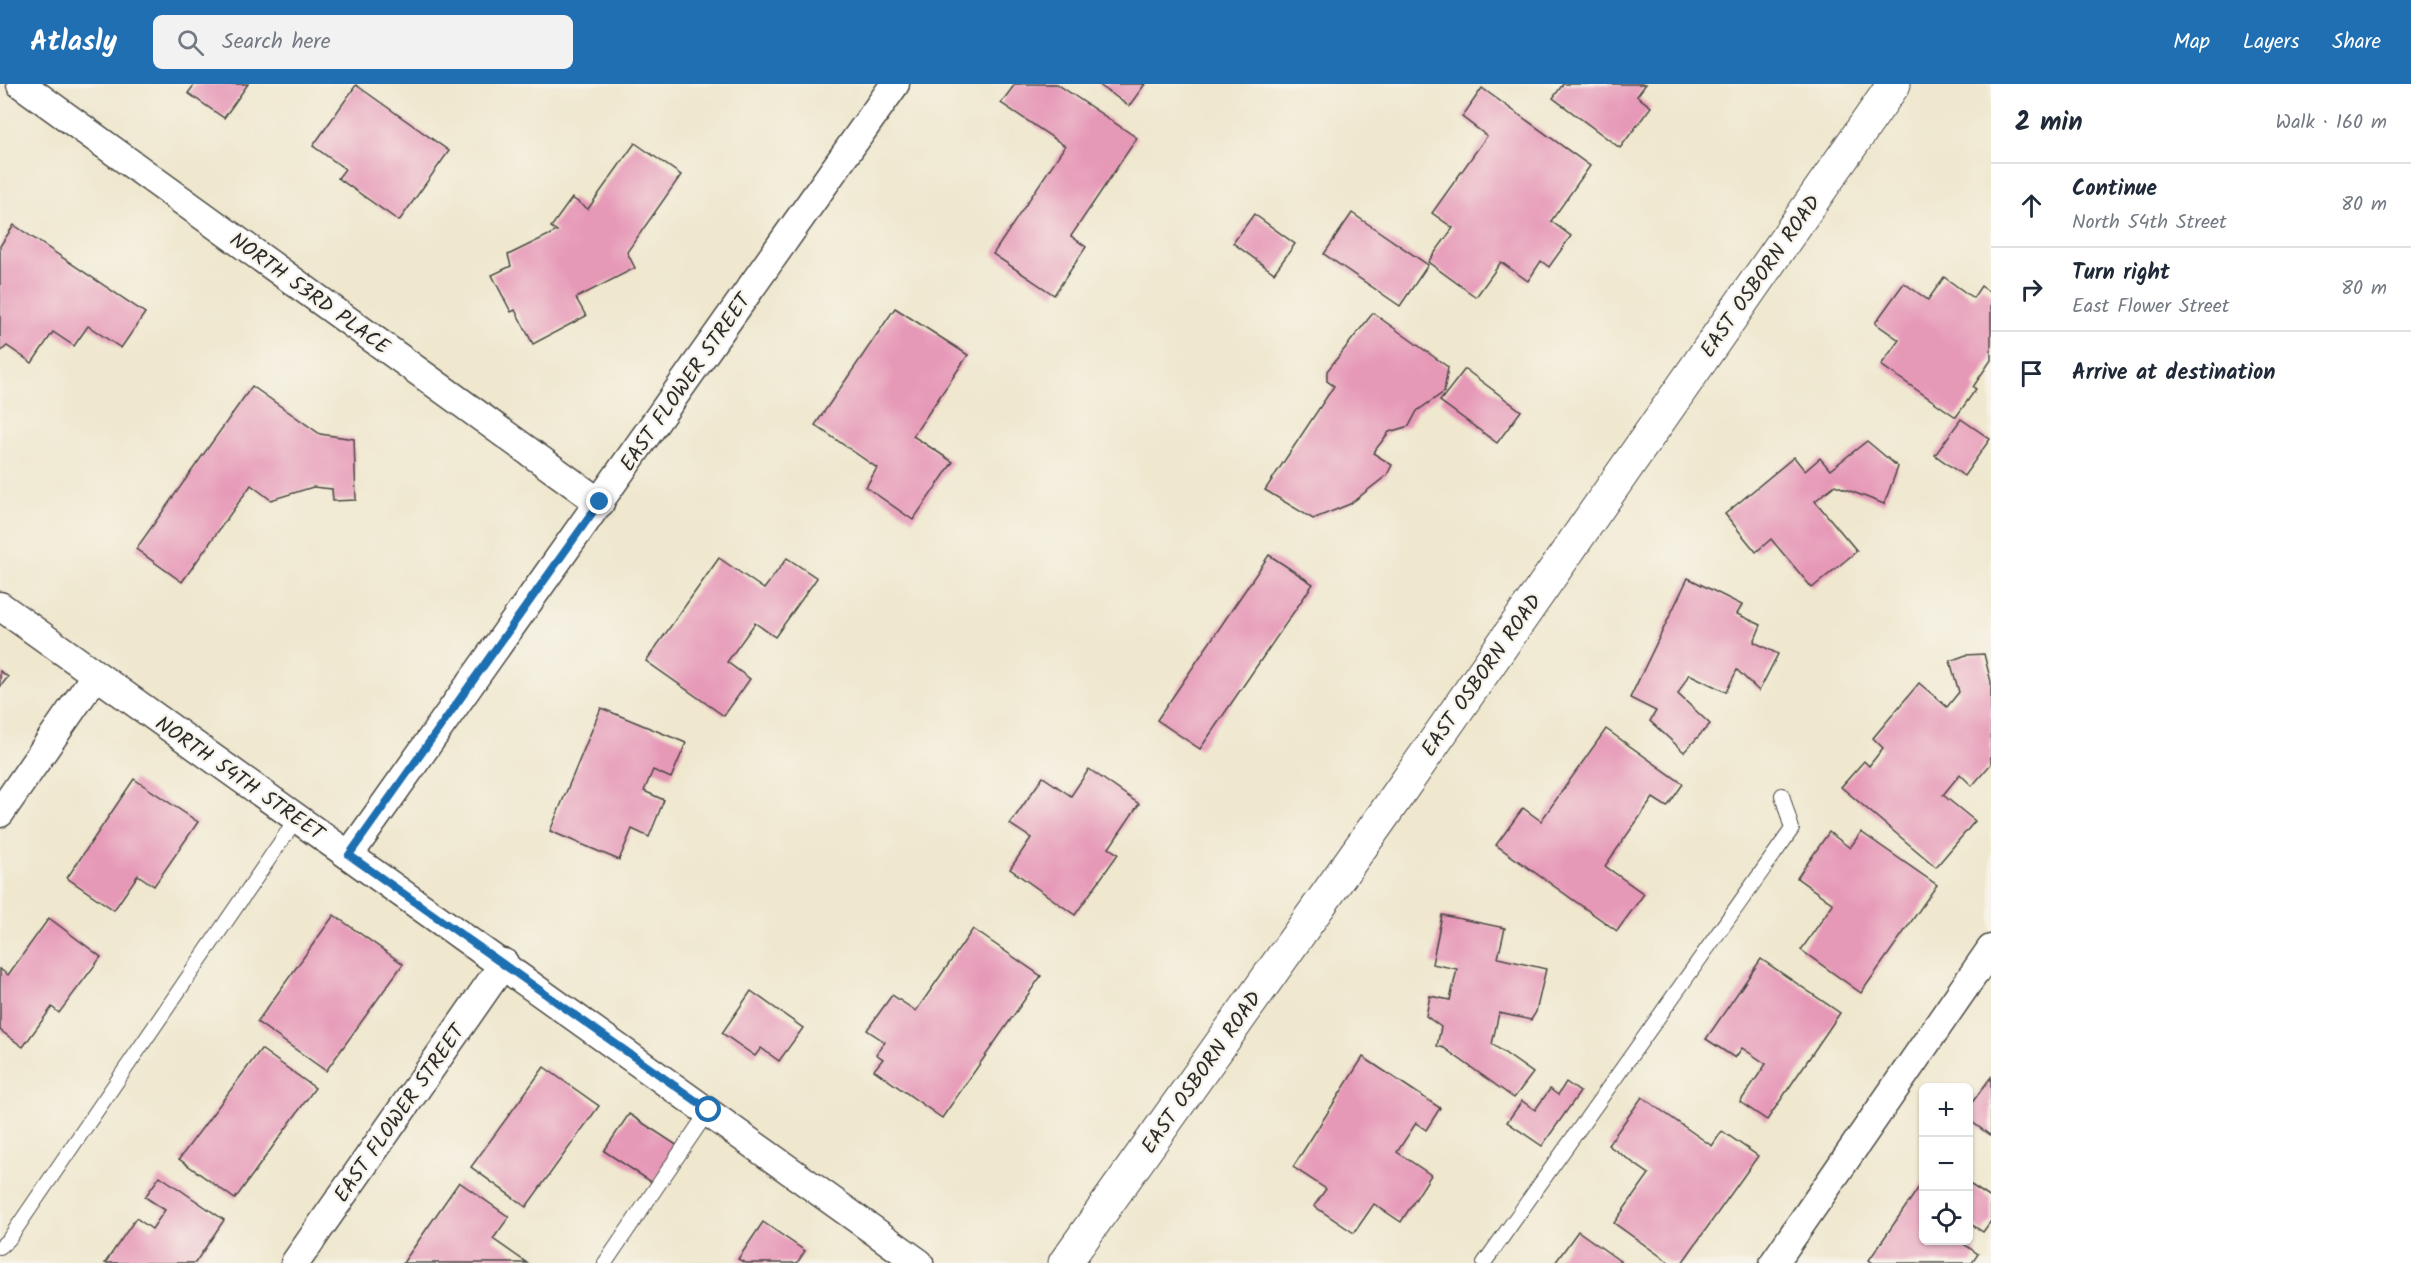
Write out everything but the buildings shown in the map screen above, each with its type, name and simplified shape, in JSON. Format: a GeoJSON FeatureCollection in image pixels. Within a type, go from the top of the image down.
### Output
{"type":"FeatureCollection","features":[{"type":"Feature","properties":{"kind":"street","name":"NORTH 53RD PLACE"},"geometry":{"type":"LineString","coordinates":[[21,84],[600,502]]}},
{"type":"Feature","properties":{"kind":"street","name":"EAST FLOWER STREET"},"geometry":{"type":"LineString","coordinates":[[349,855],[895,84]]}},
{"type":"Feature","properties":{"kind":"street","name":"EAST OSBORN ROAD"},"geometry":{"type":"LineString","coordinates":[[1065,1263],[1385,813],[1894,84]]}},
{"type":"Feature","properties":{"kind":"street","name":"NORTH 54TH STREET"},"geometry":{"type":"LineString","coordinates":[[0,606],[95,676],[504,963],[919,1263]]}},
{"type":"Feature","properties":{"kind":"street"},"geometry":{"type":"LineString","coordinates":[[0,813],[95,676]]}},
{"type":"Feature","properties":{"kind":"street"},"geometry":{"type":"LineString","coordinates":[[1774,1263],[1991,950]]}},
{"type":"Feature","properties":{"kind":"street","name":"EAST FLOWER STREET"},"geometry":{"type":"LineString","coordinates":[[295,1263],[504,963]]}},
{"type":"Feature","properties":{"kind":"lane"},"geometry":{"type":"LineString","coordinates":[[1484,1263],[1792,829],[1782,795]]}},
{"type":"Feature","properties":{"kind":"lane"},"geometry":{"type":"LineString","coordinates":[[0,1248],[9,1239],[297,818]]}},
{"type":"Feature","properties":{"kind":"lane"},"geometry":{"type":"LineString","coordinates":[[605,1263],[709,1110]]}},
{"type":"Feature","properties":{"kind":"route"},"geometry":{"type":"LineString","coordinates":[[600,502],[349,855],[709,1110]]}}]}
